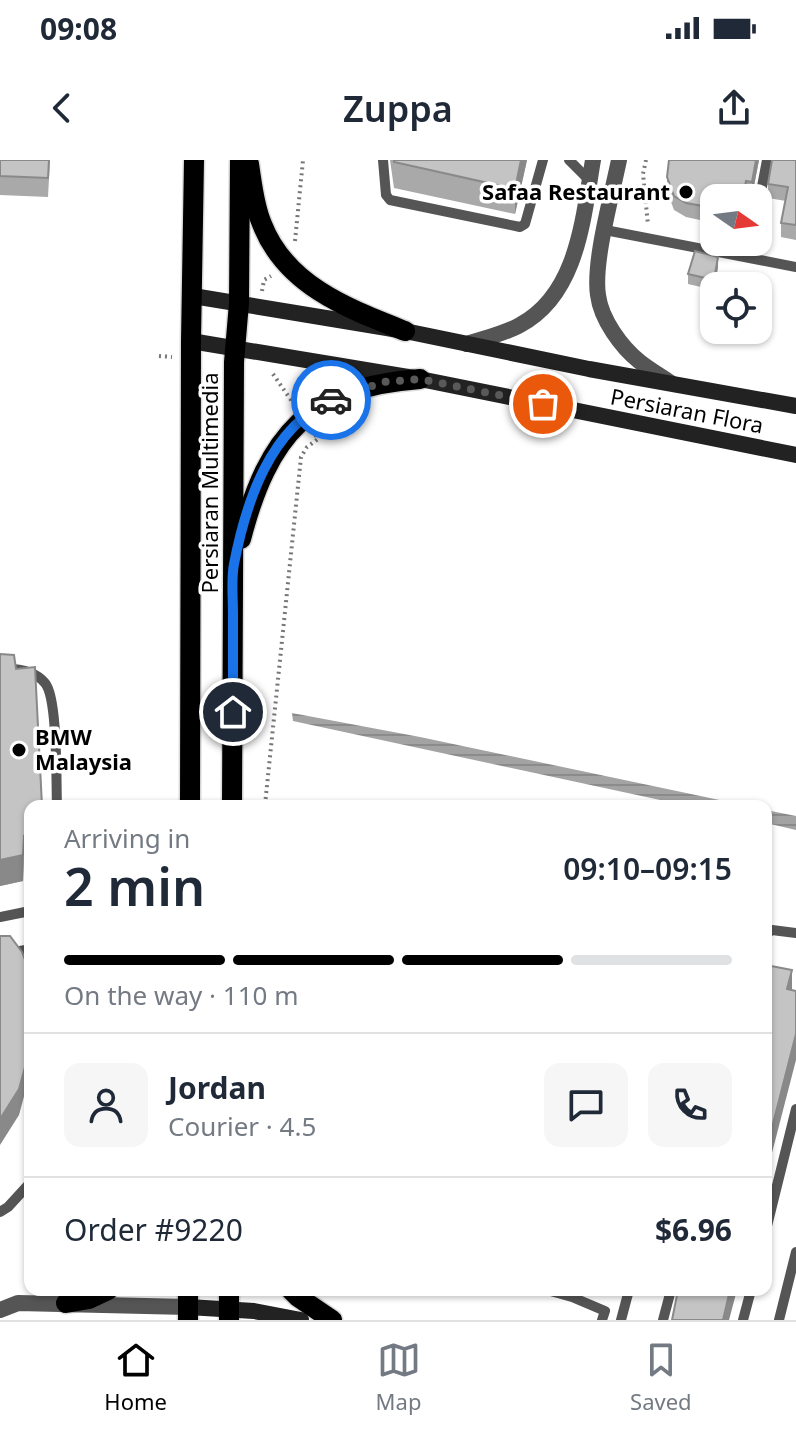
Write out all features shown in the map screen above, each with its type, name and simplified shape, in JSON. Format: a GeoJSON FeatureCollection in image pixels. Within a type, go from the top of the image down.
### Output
{"type":"FeatureCollection","features":[{"type":"Feature","properties":{"kind":"main road","name":"Persiaran Multimedia"},"geometry":{"type":"LineString","coordinates":[[190,800],[194,160]]}},
{"type":"Feature","properties":{"kind":"main road","name":"Persiaran Multimedia"},"geometry":{"type":"LineString","coordinates":[[232,800],[235,350],[239,303],[240,160]]}},
{"type":"Feature","properties":{"kind":"main road"},"geometry":{"type":"LineString","coordinates":[[248,160],[262,224],[278,254],[324,296],[405,331]]}},
{"type":"Feature","properties":{"kind":"main road","name":"Persiaran Flora"},"geometry":{"type":"LineString","coordinates":[[193,296],[405,331],[796,406]]}},
{"type":"Feature","properties":{"kind":"main road","name":"Persiaran Flora"},"geometry":{"type":"LineString","coordinates":[[191,341],[420,379],[796,455]]}},
{"type":"Feature","properties":{"kind":"main road"},"geometry":{"type":"LineString","coordinates":[[233,566],[253,495],[280,441],[304,417],[327,402],[384,382],[420,379]]}},
{"type":"Feature","properties":{"kind":"main road"},"geometry":{"type":"LineString","coordinates":[[66,1303],[95,1296]]}},
{"type":"Feature","properties":{"kind":"main road"},"geometry":{"type":"LineString","coordinates":[[297,1296],[332,1320]]}},
{"type":"Feature","properties":{"kind":"main road"},"geometry":{"type":"LineString","coordinates":[[188,1306],[229,1306],[301,1320]]}},
{"type":"Feature","properties":{"kind":"street"},"geometry":{"type":"LineString","coordinates":[[467,344],[523,324],[557,294],[575,251],[593,160]]}},
{"type":"Feature","properties":{"kind":"street"},"geometry":{"type":"LineString","coordinates":[[619,160],[597,284],[603,312],[623,344],[639,362],[671,383]]}},
{"type":"Feature","properties":{"kind":"street"},"geometry":{"type":"LineString","coordinates":[[0,1310],[18,1303],[188,1306]]}},
{"type":"Feature","properties":{"kind":"street"},"geometry":{"type":"LineString","coordinates":[[0,1319],[6,1320]]}},
{"type":"Feature","properties":{"kind":"lane"},"geometry":{"type":"LineString","coordinates":[[383,160],[386,195],[390,200],[520,227],[525,224],[543,160]]}},
{"type":"Feature","properties":{"kind":"lane"},"geometry":{"type":"LineString","coordinates":[[569,160],[589,180]]}},
{"type":"Feature","properties":{"kind":"lane"},"geometry":{"type":"LineString","coordinates":[[762,184],[767,160]]}},
{"type":"Feature","properties":{"kind":"lane"},"geometry":{"type":"LineString","coordinates":[[605,230],[796,267]]}},
{"type":"Feature","properties":{"kind":"lane"},"geometry":{"type":"LineString","coordinates":[[0,669],[28,671],[47,684],[53,706],[57,800]]}},
{"type":"Feature","properties":{"kind":"lane"},"geometry":{"type":"LineString","coordinates":[[0,917],[24,912]]}},
{"type":"Feature","properties":{"kind":"lane"},"geometry":{"type":"LineString","coordinates":[[772,930],[796,933]]}},
{"type":"Feature","properties":{"kind":"lane"},"geometry":{"type":"LineString","coordinates":[[0,955],[24,950]]}},
{"type":"Feature","properties":{"kind":"lane"},"geometry":{"type":"LineString","coordinates":[[772,1206],[796,1109]]}},
{"type":"Feature","properties":{"kind":"lane"},"geometry":{"type":"LineString","coordinates":[[0,1212],[24,1190]]}},
{"type":"Feature","properties":{"kind":"lane"},"geometry":{"type":"LineString","coordinates":[[779,1320],[796,1252]]}},
{"type":"Feature","properties":{"kind":"lane"},"geometry":{"type":"LineString","coordinates":[[577,1296],[604,1315],[622,1318],[628,1296]]}},
{"type":"Feature","properties":{"kind":"lane"},"geometry":{"type":"LineString","coordinates":[[663,1320],[669,1296]]}},
{"type":"Feature","properties":{"kind":"lane"},"geometry":{"type":"LineString","coordinates":[[743,1320],[749,1296]]}},
{"type":"Feature","properties":{"kind":"path"},"geometry":{"type":"LineString","coordinates":[[646,160],[643,174],[647,237]]}},
{"type":"Feature","properties":{"kind":"path"},"geometry":{"type":"LineString","coordinates":[[258,353],[318,439],[307,447],[301,457],[266,800]]}},
{"type":"Feature","properties":{"kind":"shaded area"},"geometry":{"type":"Polygon","coordinates":[[[292,713],[719,800],[660,800],[293,721],[292,713]]]}},
{"type":"Feature","properties":{"kind":"shaded area"},"geometry":{"type":"Polygon","coordinates":[[[772,811],[796,816],[796,830],[772,824],[772,811]]]}},
{"type":"Feature","properties":{"kind":"building"},"geometry":{"type":"Polygon","coordinates":[[[0,160],[49,160],[48,178],[0,176],[0,160]]]}},
{"type":"Feature","properties":{"kind":"building"},"geometry":{"type":"Polygon","coordinates":[[[394,160],[521,160],[515,189],[394,160]]]}},
{"type":"Feature","properties":{"kind":"building"},"geometry":{"type":"Polygon","coordinates":[[[669,160],[756,160],[752,182],[700,184],[700,206],[686,203],[674,196],[667,177],[669,160]]]}},
{"type":"Feature","properties":{"kind":"building"},"geometry":{"type":"Polygon","coordinates":[[[772,160],[796,160],[796,225],[781,223],[788,187],[768,184],[772,160]]]}},
{"type":"Feature","properties":{"kind":"building"},"geometry":{"type":"Polygon","coordinates":[[[695,251],[700,252],[700,256],[718,257],[715,272],[700,272],[700,277],[688,274],[695,251]]]}},
{"type":"Feature","properties":{"kind":"building","name":"BMW Malaysia"},"geometry":{"type":"Polygon","coordinates":[[[0,654],[14,655],[16,669],[35,667],[42,800],[24,800],[23,855],[0,860],[0,654]]]}},
{"type":"Feature","properties":{"kind":"building"},"geometry":{"type":"Polygon","coordinates":[[[0,936],[10,936],[24,957],[24,1071],[19,1089],[0,1119],[0,936]]]}},
{"type":"Feature","properties":{"kind":"building"},"geometry":{"type":"Polygon","coordinates":[[[772,966],[792,970],[787,989],[796,991],[796,1034],[772,1128],[772,966]]]}},
{"type":"Feature","properties":{"kind":"building"},"geometry":{"type":"Polygon","coordinates":[[[677,1296],[729,1296],[723,1320],[672,1320],[677,1296]]]}},
{"type":"Feature","properties":{"kind":"way so far"},"geometry":{"type":"LineString","coordinates":[[331,400],[384,382],[420,379],[543,404]]}},
{"type":"Feature","properties":{"kind":"place","name":"Safaa Restaurant"},"geometry":{"type":"Point","coordinates":[686,192]}},
{"type":"Feature","properties":{"kind":"place","name":"BMW Malaysia"},"geometry":{"type":"Point","coordinates":[19,750]}},
{"type":"Feature","properties":{"kind":"route"},"geometry":{"type":"LineString","coordinates":[[233,712],[233,566],[253,495],[280,441],[304,417],[331,400]]}}]}
